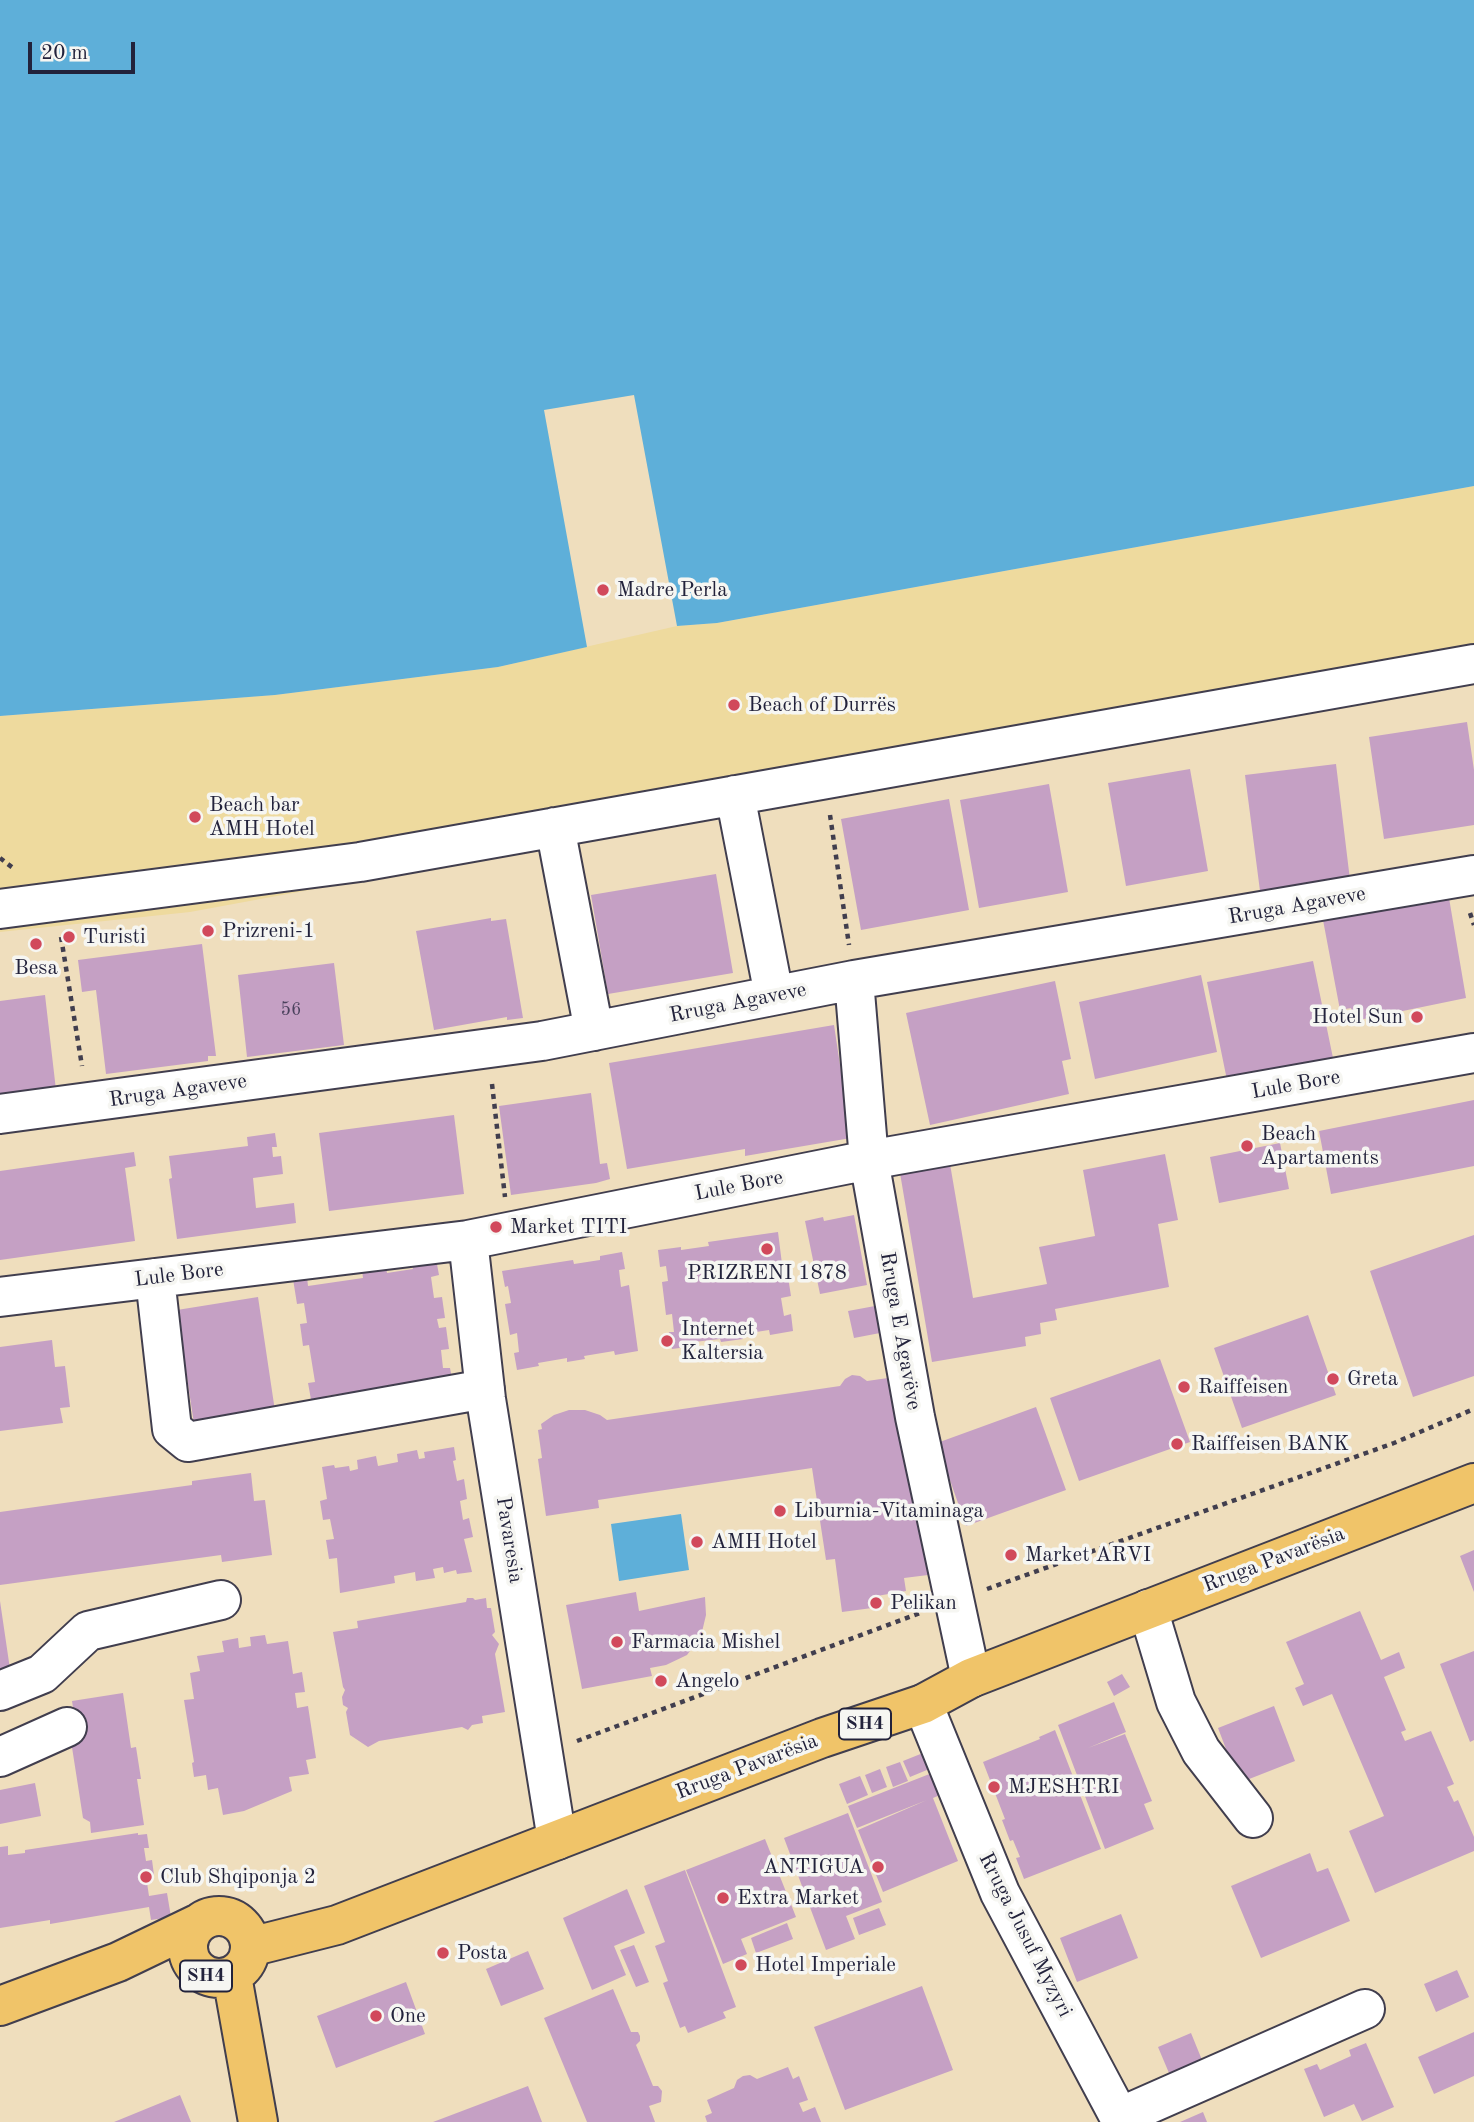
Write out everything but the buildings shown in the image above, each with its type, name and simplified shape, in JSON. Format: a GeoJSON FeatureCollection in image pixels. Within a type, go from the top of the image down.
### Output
{"type":"FeatureCollection","features":[{"type":"Feature","properties":{"kind":"main road","name":"Rruga Pavarësia"},"geometry":{"type":"LineString","coordinates":[[118,1962],[226,1964],[337,1925],[822,1738],[923,1704],[971,1678],[1474,1483]]}},
{"type":"Feature","properties":{"kind":"main road","name":"SH4"},"geometry":{"type":"LineString","coordinates":[[220,1915],[232,1918],[242,1925],[248,1935],[226,1964],[189,1959],[187,1947],[190,1934],[197,1924],[208,1917],[220,1915]]}},
{"type":"Feature","properties":{"kind":"main road","name":"Rruga Pavarësia"},"geometry":{"type":"LineString","coordinates":[[3,1998],[118,1962],[197,1924]]}},
{"type":"Feature","properties":{"kind":"main road"},"geometry":{"type":"LineString","coordinates":[[226,1964],[258,2122]]}},
{"type":"Feature","properties":{"kind":"street"},"geometry":{"type":"LineString","coordinates":[[0,909],[360,862],[1474,664]]}},
{"type":"Feature","properties":{"kind":"street"},"geometry":{"type":"LineString","coordinates":[[735,796],[774,995]]}},
{"type":"Feature","properties":{"kind":"street"},"geometry":{"type":"LineString","coordinates":[[555,827],[594,1031]]}},
{"type":"Feature","properties":{"kind":"street","name":"Rruga Agaveve"},"geometry":{"type":"LineString","coordinates":[[0,1114],[542,1041],[854,980],[1474,875]]}},
{"type":"Feature","properties":{"kind":"street","name":"Rruga E Agavëve"},"geometry":{"type":"LineString","coordinates":[[854,980],[869,1160],[915,1417],[971,1678]]}},
{"type":"Feature","properties":{"kind":"street","name":"Lule Bore"},"geometry":{"type":"LineString","coordinates":[[0,1297],[468,1240],[869,1160],[1474,1053]]}},
{"type":"Feature","properties":{"kind":"street","name":"Pavaresia"},"geometry":{"type":"LineString","coordinates":[[468,1240],[485,1389],[557,1840]]}},
{"type":"Feature","properties":{"kind":"street"},"geometry":{"type":"LineString","coordinates":[[155,1278],[173,1429],[188,1442],[485,1389]]}},
{"type":"Feature","properties":{"kind":"street"},"geometry":{"type":"LineString","coordinates":[[0,1691],[42,1674],[88,1631],[221,1600]]}},
{"type":"Feature","properties":{"kind":"street"},"geometry":{"type":"LineString","coordinates":[[1148,1609],[1176,1702],[1201,1751],[1254,1818]]}},
{"type":"Feature","properties":{"kind":"street","name":"Rruga Jusuf Myzyri"},"geometry":{"type":"LineString","coordinates":[[923,1704],[1000,1893],[1121,2120]]}},
{"type":"Feature","properties":{"kind":"street"},"geometry":{"type":"LineString","coordinates":[[0,1757],[67,1727]]}},
{"type":"Feature","properties":{"kind":"street"},"geometry":{"type":"LineString","coordinates":[[1121,2120],[1365,2009]]}},
{"type":"Feature","properties":{"kind":"path"},"geometry":{"type":"LineString","coordinates":[[825,779],[854,980]]}},
{"type":"Feature","properties":{"kind":"path"},"geometry":{"type":"LineString","coordinates":[[0,858],[55,902],[88,1103]]}},
{"type":"Feature","properties":{"kind":"path"},"geometry":{"type":"LineString","coordinates":[[488,1048],[509,1232]]}},
{"type":"Feature","properties":{"kind":"path"},"geometry":{"type":"LineString","coordinates":[[543,1753],[955,1600],[1394,1443],[1474,1409]]}},
{"type":"Feature","properties":{"kind":"sand","name":"Beach of Durrës"},"geometry":{"type":"Polygon","coordinates":[[[1474,486],[1474,680],[190,912],[0,932],[0,716],[275,695],[498,667],[677,626],[717,623],[1474,486]]]}},
{"type":"Feature","properties":{"kind":"water"},"geometry":{"type":"Polygon","coordinates":[[[0,0],[1474,0],[1474,486],[717,623],[677,626],[634,395],[544,410],[587,647],[498,667],[275,695],[0,716],[0,0]]]}},
{"type":"Feature","properties":{"kind":"water"},"geometry":{"type":"Polygon","coordinates":[[[681,1514],[689,1570],[619,1581],[611,1524],[681,1514]]]}},
{"type":"Feature","properties":{"kind":"place","name":"Madre Perla"},"geometry":{"type":"Point","coordinates":[603,590]}},
{"type":"Feature","properties":{"kind":"place","name":"Beach of Durrës"},"geometry":{"type":"Point","coordinates":[734,705]}},
{"type":"Feature","properties":{"kind":"place","name":"Beach bar AMH Hotel"},"geometry":{"type":"Point","coordinates":[195,817]}},
{"type":"Feature","properties":{"kind":"place","name":"Prizreni-1"},"geometry":{"type":"Point","coordinates":[208,931]}},
{"type":"Feature","properties":{"kind":"place","name":"Turisti"},"geometry":{"type":"Point","coordinates":[69,937]}},
{"type":"Feature","properties":{"kind":"place","name":"Besa"},"geometry":{"type":"Point","coordinates":[36,944]}},
{"type":"Feature","properties":{"kind":"place","name":"Hotel Sun"},"geometry":{"type":"Point","coordinates":[1417,1017]}},
{"type":"Feature","properties":{"kind":"place","name":"Beach Apartaments"},"geometry":{"type":"Point","coordinates":[1247,1146]}},
{"type":"Feature","properties":{"kind":"place","name":"Market TITI"},"geometry":{"type":"Point","coordinates":[496,1227]}},
{"type":"Feature","properties":{"kind":"place","name":"PRIZRENI 1878"},"geometry":{"type":"Point","coordinates":[767,1249]}},
{"type":"Feature","properties":{"kind":"place","name":"Internet Kaltersia"},"geometry":{"type":"Point","coordinates":[667,1341]}},
{"type":"Feature","properties":{"kind":"place","name":"Greta"},"geometry":{"type":"Point","coordinates":[1333,1379]}},
{"type":"Feature","properties":{"kind":"place","name":"Raiffeisen"},"geometry":{"type":"Point","coordinates":[1184,1387]}},
{"type":"Feature","properties":{"kind":"place","name":"Raiffeisen BANK"},"geometry":{"type":"Point","coordinates":[1177,1444]}},
{"type":"Feature","properties":{"kind":"place","name":"Liburnia-Vitaminaga"},"geometry":{"type":"Point","coordinates":[780,1511]}},
{"type":"Feature","properties":{"kind":"place","name":"AMH Hotel"},"geometry":{"type":"Point","coordinates":[697,1542]}},
{"type":"Feature","properties":{"kind":"place","name":"Market ARVI"},"geometry":{"type":"Point","coordinates":[1011,1555]}},
{"type":"Feature","properties":{"kind":"place","name":"Pelikan"},"geometry":{"type":"Point","coordinates":[876,1603]}},
{"type":"Feature","properties":{"kind":"place","name":"Farmacia Mishel"},"geometry":{"type":"Point","coordinates":[617,1642]}},
{"type":"Feature","properties":{"kind":"place","name":"Angelo"},"geometry":{"type":"Point","coordinates":[661,1681]}},
{"type":"Feature","properties":{"kind":"place","name":"MJESHTRI"},"geometry":{"type":"Point","coordinates":[994,1787]}},
{"type":"Feature","properties":{"kind":"place","name":"ANTIGUA"},"geometry":{"type":"Point","coordinates":[878,1867]}},
{"type":"Feature","properties":{"kind":"place","name":"Club Shqiponja 2"},"geometry":{"type":"Point","coordinates":[146,1877]}},
{"type":"Feature","properties":{"kind":"place","name":"Extra Market"},"geometry":{"type":"Point","coordinates":[723,1898]}},
{"type":"Feature","properties":{"kind":"place","name":"Posta"},"geometry":{"type":"Point","coordinates":[443,1953]}},
{"type":"Feature","properties":{"kind":"place","name":"Hotel Imperiale"},"geometry":{"type":"Point","coordinates":[741,1965]}},
{"type":"Feature","properties":{"kind":"place","name":"One"},"geometry":{"type":"Point","coordinates":[376,2016]}}]}
